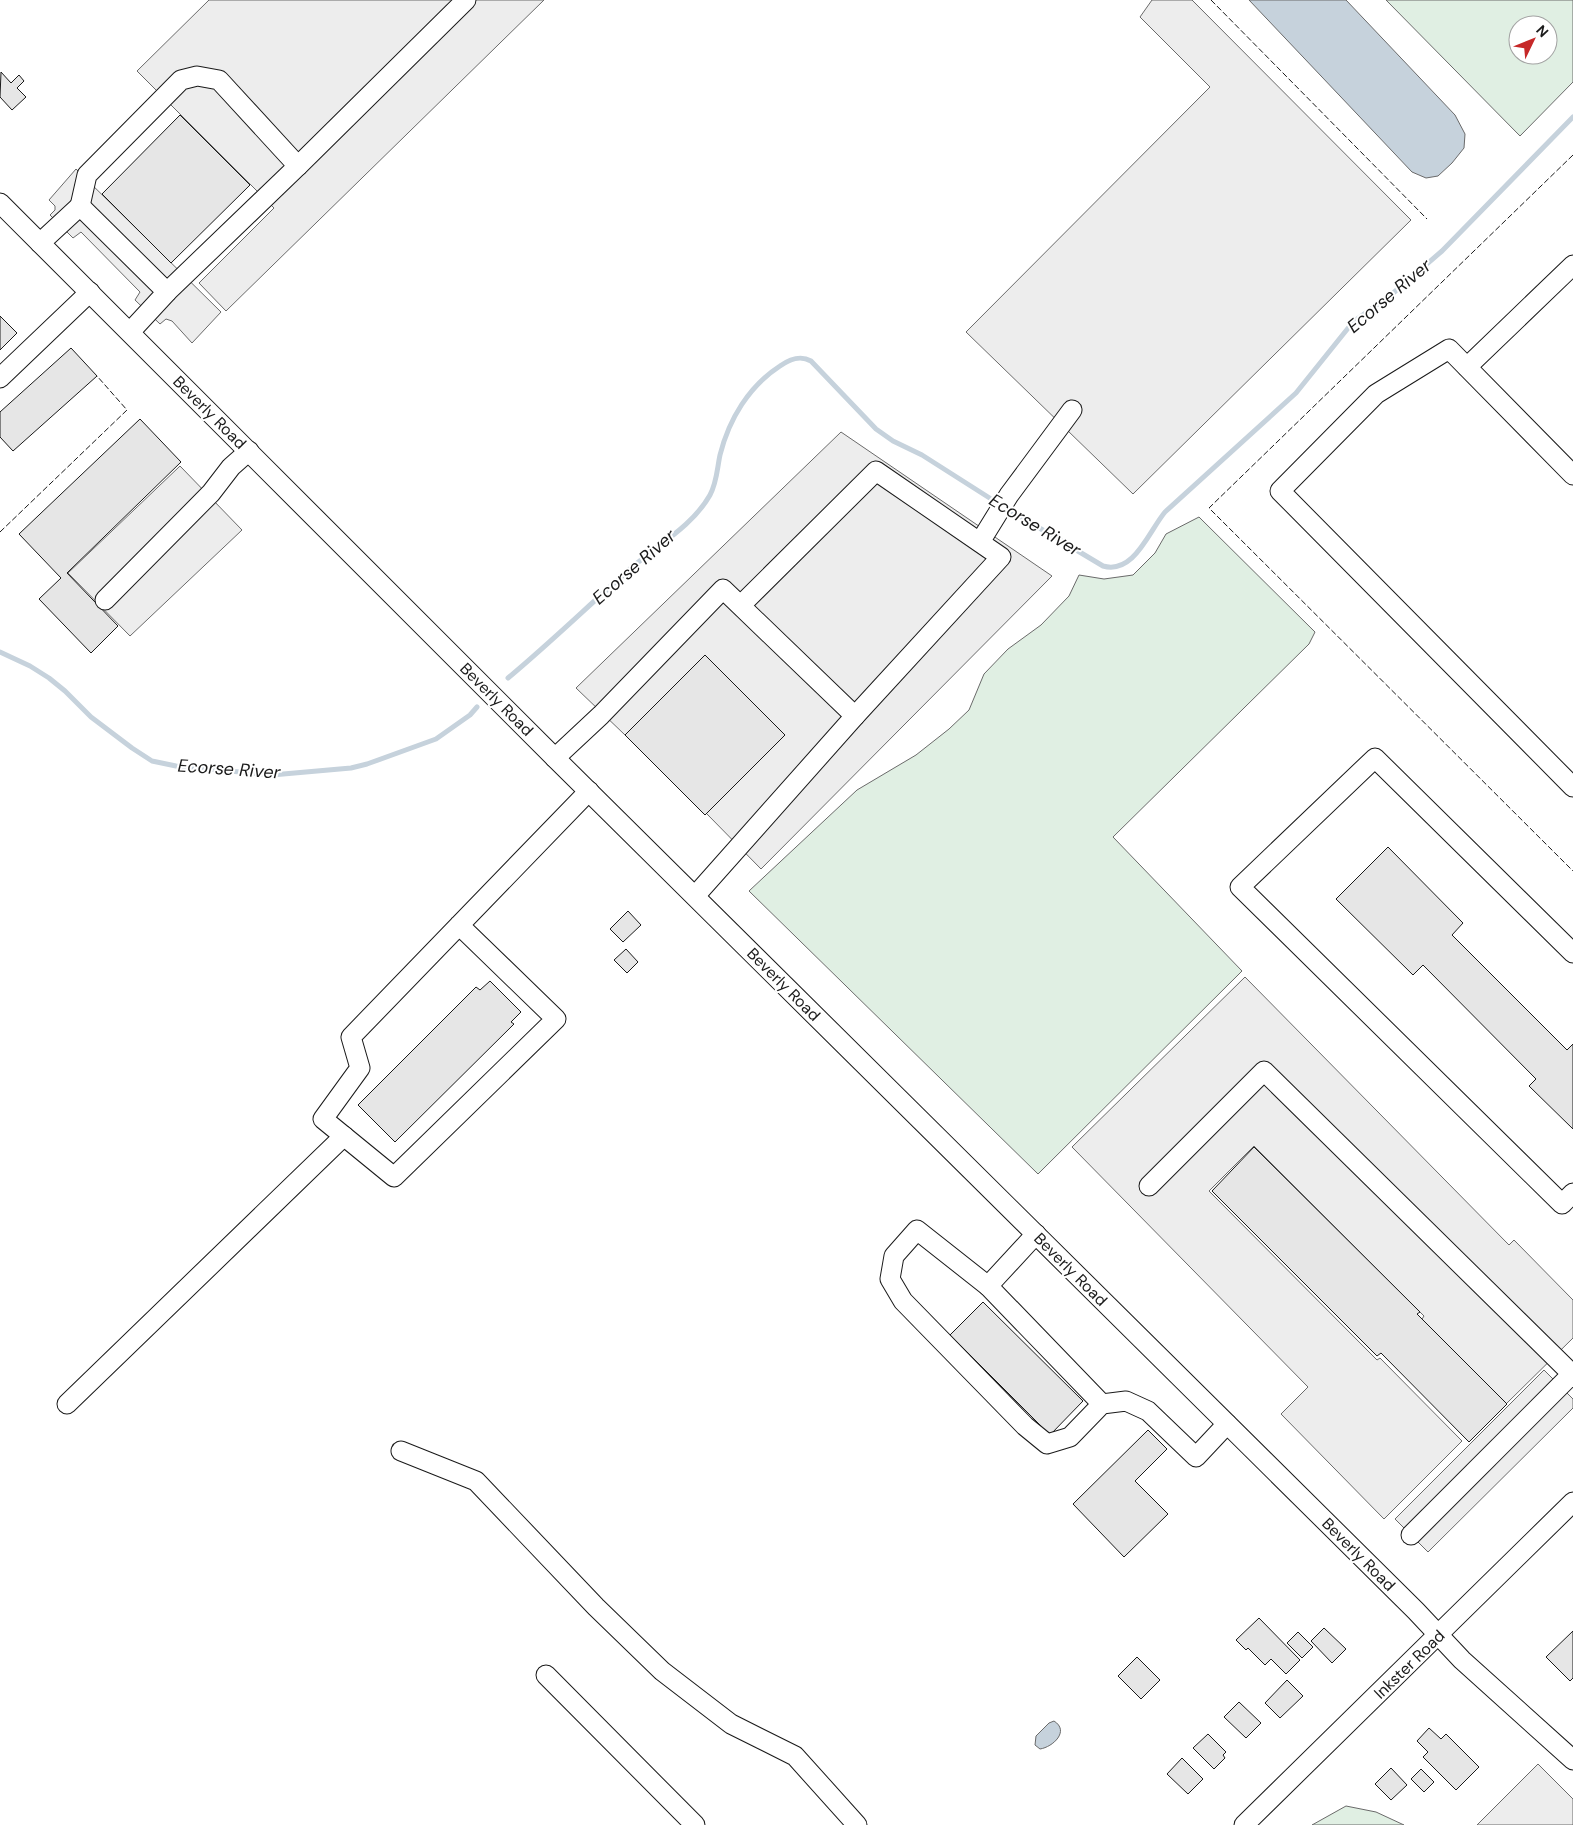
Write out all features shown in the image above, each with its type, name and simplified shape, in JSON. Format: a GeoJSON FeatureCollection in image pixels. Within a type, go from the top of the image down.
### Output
{"type":"FeatureCollection","features":[{"type":"Feature","properties":{"kind":"street"},"geometry":{"type":"LineString","coordinates":[[130,332],[167,292],[466,0]]}},
{"type":"Feature","properties":{"kind":"street"},"geometry":{"type":"LineString","coordinates":[[40,243],[80,206],[87,175],[181,80],[197,76],[219,80],[298,166]]}},
{"type":"Feature","properties":{"kind":"street"},"geometry":{"type":"LineString","coordinates":[[80,206],[167,292]]}},
{"type":"Feature","properties":{"kind":"street","name":"Beverly Road"},"geometry":{"type":"LineString","coordinates":[[1,207],[90,292],[555,758],[1416,1610],[1462,1660],[1573,1760]]}},
{"type":"Feature","properties":{"kind":"street"},"geometry":{"type":"LineString","coordinates":[[1467,366],[1573,265]]}},
{"type":"Feature","properties":{"kind":"street"},"geometry":{"type":"LineString","coordinates":[[0,378],[90,292]]}},
{"type":"Feature","properties":{"kind":"street"},"geometry":{"type":"LineString","coordinates":[[1573,475],[1449,349],[1376,394],[1280,491],[1573,787]]}},
{"type":"Feature","properties":{"kind":"street"},"geometry":{"type":"LineString","coordinates":[[980,542],[1009,495],[1072,410]]}},
{"type":"Feature","properties":{"kind":"street"},"geometry":{"type":"LineString","coordinates":[[105,600],[211,493],[230,466],[249,451]]}},
{"type":"Feature","properties":{"kind":"street"},"geometry":{"type":"LineString","coordinates":[[695,896],[855,716],[1001,557],[876,471],[741,605]]}},
{"type":"Feature","properties":{"kind":"street"},"geometry":{"type":"LineString","coordinates":[[555,758],[601,715],[723,589],[855,716]]}},
{"type":"Feature","properties":{"kind":"street"},"geometry":{"type":"LineString","coordinates":[[1573,953],[1375,758],[1240,888],[1562,1204],[1573,1193]]}},
{"type":"Feature","properties":{"kind":"street"},"geometry":{"type":"LineString","coordinates":[[459,925],[556,1020],[394,1177],[323,1119],[360,1068],[350,1037],[589,791]]}},
{"type":"Feature","properties":{"kind":"street"},"geometry":{"type":"LineString","coordinates":[[1149,1186],[1264,1071],[1573,1374],[1411,1535]]}},
{"type":"Feature","properties":{"kind":"street"},"geometry":{"type":"LineString","coordinates":[[67,1404],[344,1136]]}},
{"type":"Feature","properties":{"kind":"street"},"geometry":{"type":"LineString","coordinates":[[1102,1404],[988,1286],[917,1230],[894,1256],[890,1279],[903,1301],[1025,1426],[1047,1444],[1070,1437],[1102,1404],[1126,1401],[1148,1411],[1196,1457],[1228,1424]]}},
{"type":"Feature","properties":{"kind":"street"},"geometry":{"type":"LineString","coordinates":[[988,1286],[1036,1234]]}},
{"type":"Feature","properties":{"kind":"street"},"geometry":{"type":"LineString","coordinates":[[401,1451],[476,1481],[596,1607],[662,1670],[731,1724],[795,1756],[858,1825]]}},
{"type":"Feature","properties":{"kind":"street","name":"Inkster Road"},"geometry":{"type":"LineString","coordinates":[[1244,1825],[1573,1502]]}},
{"type":"Feature","properties":{"kind":"street"},"geometry":{"type":"LineString","coordinates":[[546,1675],[695,1825]]}},
{"type":"Feature","properties":{"kind":"green space"},"geometry":{"type":"Polygon","coordinates":[[[1386,0],[1573,0],[1573,82],[1520,136],[1386,0]]]}},
{"type":"Feature","properties":{"kind":"green space"},"geometry":{"type":"Polygon","coordinates":[[[1199,517],[1315,632],[1309,644],[1113,837],[1242,971],[1038,1174],[749,891],[857,790],[916,755],[949,729],[969,710],[984,674],[1008,649],[1041,625],[1069,596],[1079,575],[1104,579],[1133,575],[1155,553],[1166,534],[1199,517]]]}},
{"type":"Feature","properties":{"kind":"green space"},"geometry":{"type":"Polygon","coordinates":[[[1346,1806],[1376,1812],[1404,1825],[1312,1825],[1346,1806]]]}},
{"type":"Feature","properties":{"kind":"shaded area"},"geometry":{"type":"Polygon","coordinates":[[[209,0],[544,0],[226,311],[199,283],[274,208],[137,71],[209,0]]]}},
{"type":"Feature","properties":{"kind":"shaded area"},"geometry":{"type":"Polygon","coordinates":[[[1152,0],[1192,0],[1411,220],[1133,494],[966,332],[1210,87],[1140,17],[1152,0]]]}},
{"type":"Feature","properties":{"kind":"shaded area"},"geometry":{"type":"Polygon","coordinates":[[[1249,0],[1346,0],[1455,115],[1465,134],[1464,148],[1438,176],[1426,178],[1412,172],[1249,0]]]}},
{"type":"Feature","properties":{"kind":"shaded area"},"geometry":{"type":"Polygon","coordinates":[[[76,169],[221,312],[192,343],[172,321],[166,319],[160,324],[135,300],[140,292],[81,232],[73,238],[50,215],[55,210],[55,206],[49,200],[76,169]]]}},
{"type":"Feature","properties":{"kind":"shaded area"},"geometry":{"type":"Polygon","coordinates":[[[841,432],[1052,576],[761,869],[706,813],[785,735],[706,656],[625,735],[576,688],[841,432]]]}},
{"type":"Feature","properties":{"kind":"shaded area"},"geometry":{"type":"Polygon","coordinates":[[[180,466],[242,530],[130,636],[68,573],[180,466]]]}},
{"type":"Feature","properties":{"kind":"shaded area"},"geometry":{"type":"Polygon","coordinates":[[[1245,977],[1509,1245],[1514,1240],[1573,1300],[1573,1338],[1506,1404],[1422,1319],[1424,1316],[1254,1146],[1209,1191],[1377,1360],[1380,1358],[1462,1441],[1384,1519],[1281,1414],[1308,1387],[1072,1147],[1245,977]]]}},
{"type":"Feature","properties":{"kind":"shaded area"},"geometry":{"type":"Polygon","coordinates":[[[1544,1370],[1573,1399],[1573,1408],[1428,1552],[1395,1519],[1544,1370]]]}},
{"type":"Feature","properties":{"kind":"shaded area"},"geometry":{"type":"Polygon","coordinates":[[[1054,1721],[1059,1725],[1060,1729],[1058,1738],[1050,1745],[1040,1749],[1035,1745],[1036,1736],[1049,1723],[1054,1721]]]}},
{"type":"Feature","properties":{"kind":"shaded area"},"geometry":{"type":"Polygon","coordinates":[[[1538,1764],[1573,1799],[1573,1825],[1477,1825],[1538,1764]]]}},
{"type":"Feature","properties":{"kind":"building"},"geometry":{"type":"Polygon","coordinates":[[[1,72],[11,83],[19,75],[24,81],[17,88],[26,97],[12,110],[0,97],[1,72]]]}},
{"type":"Feature","properties":{"kind":"building"},"geometry":{"type":"Polygon","coordinates":[[[180,115],[250,185],[171,263],[102,194],[180,115]]]}},
{"type":"Feature","properties":{"kind":"building"},"geometry":{"type":"Polygon","coordinates":[[[0,316],[17,333],[0,350],[0,316]]]}},
{"type":"Feature","properties":{"kind":"building"},"geometry":{"type":"Polygon","coordinates":[[[71,348],[97,376],[13,451],[0,437],[0,412],[71,348]]]}},
{"type":"Feature","properties":{"kind":"building"},"geometry":{"type":"Polygon","coordinates":[[[140,419],[181,462],[67,573],[118,626],[91,653],[39,599],[61,578],[19,534],[140,419]]]}},
{"type":"Feature","properties":{"kind":"building"},"geometry":{"type":"Polygon","coordinates":[[[705,655],[785,735],[705,815],[625,735],[705,655]]]}},
{"type":"Feature","properties":{"kind":"building"},"geometry":{"type":"Polygon","coordinates":[[[1388,847],[1463,923],[1452,935],[1567,1050],[1573,1044],[1573,1129],[1529,1086],[1536,1079],[1423,965],[1413,975],[1336,899],[1388,847]]]}},
{"type":"Feature","properties":{"kind":"building"},"geometry":{"type":"Polygon","coordinates":[[[628,911],[641,925],[623,942],[610,929],[628,911]]]}},
{"type":"Feature","properties":{"kind":"building"},"geometry":{"type":"Polygon","coordinates":[[[626,949],[638,962],[627,973],[614,960],[626,949]]]}},
{"type":"Feature","properties":{"kind":"building"},"geometry":{"type":"Polygon","coordinates":[[[490,981],[521,1012],[511,1022],[514,1024],[395,1142],[358,1105],[476,987],[480,990],[490,981]]]}},
{"type":"Feature","properties":{"kind":"building"},"geometry":{"type":"Polygon","coordinates":[[[1254,1147],[1420,1312],[1417,1314],[1507,1404],[1469,1442],[1381,1353],[1377,1356],[1212,1191],[1254,1147]]]}},
{"type":"Feature","properties":{"kind":"building"},"geometry":{"type":"Polygon","coordinates":[[[983,1302],[1083,1401],[1050,1435],[950,1335],[983,1302]]]}},
{"type":"Feature","properties":{"kind":"building"},"geometry":{"type":"Polygon","coordinates":[[[1148,1430],[1167,1449],[1135,1481],[1168,1514],[1124,1557],[1073,1504],[1148,1430]]]}},
{"type":"Feature","properties":{"kind":"building"},"geometry":{"type":"Polygon","coordinates":[[[1259,1618],[1300,1660],[1286,1674],[1271,1659],[1265,1665],[1248,1648],[1246,1650],[1236,1640],[1259,1618]]]}},
{"type":"Feature","properties":{"kind":"building"},"geometry":{"type":"Polygon","coordinates":[[[1324,1628],[1346,1649],[1332,1663],[1311,1641],[1324,1628]]]}},
{"type":"Feature","properties":{"kind":"building"},"geometry":{"type":"Polygon","coordinates":[[[1573,1631],[1573,1678],[1570,1681],[1546,1657],[1573,1631]]]}},
{"type":"Feature","properties":{"kind":"building"},"geometry":{"type":"Polygon","coordinates":[[[1298,1632],[1313,1647],[1302,1658],[1287,1643],[1298,1632]]]}},
{"type":"Feature","properties":{"kind":"building"},"geometry":{"type":"Polygon","coordinates":[[[1137,1657],[1160,1680],[1141,1699],[1118,1676],[1137,1657]]]}},
{"type":"Feature","properties":{"kind":"building"},"geometry":{"type":"Polygon","coordinates":[[[1287,1680],[1303,1696],[1280,1718],[1265,1703],[1287,1680]]]}},
{"type":"Feature","properties":{"kind":"building"},"geometry":{"type":"Polygon","coordinates":[[[1239,1702],[1261,1723],[1246,1738],[1224,1717],[1239,1702]]]}},
{"type":"Feature","properties":{"kind":"building"},"geometry":{"type":"Polygon","coordinates":[[[1429,1728],[1441,1739],[1446,1734],[1479,1767],[1456,1790],[1423,1757],[1428,1752],[1417,1741],[1429,1728]]]}},
{"type":"Feature","properties":{"kind":"building"},"geometry":{"type":"Polygon","coordinates":[[[1208,1734],[1226,1752],[1223,1755],[1225,1758],[1214,1769],[1193,1748],[1208,1734]]]}},
{"type":"Feature","properties":{"kind":"building"},"geometry":{"type":"Polygon","coordinates":[[[1182,1758],[1203,1779],[1188,1794],[1167,1774],[1182,1758]]]}},
{"type":"Feature","properties":{"kind":"building"},"geometry":{"type":"Polygon","coordinates":[[[1391,1768],[1407,1785],[1391,1800],[1375,1784],[1391,1768]]]}},
{"type":"Feature","properties":{"kind":"building"},"geometry":{"type":"Polygon","coordinates":[[[1421,1769],[1434,1782],[1424,1792],[1411,1779],[1421,1769]]]}},
{"type":"Feature","properties":{"kind":"waterway","name":"Ecorse River"},"geometry":{"type":"LineString","coordinates":[[1006,508],[1103,566],[1114,567],[1124,564],[1140,550],[1165,512],[1296,393],[1353,322],[1392,294],[1442,251],[1573,117]]}},
{"type":"Feature","properties":{"kind":"waterway","name":"Ecorse River"},"geometry":{"type":"LineString","coordinates":[[508,678],[630,569],[694,517],[710,495],[724,442],[742,404],[769,374],[791,360],[803,358],[811,361],[876,429],[893,441],[922,455],[999,504]]}},
{"type":"Feature","properties":{"kind":"waterway","name":"Ecorse River"},"geometry":{"type":"LineString","coordinates":[[0,652],[30,666],[49,678],[91,717],[152,761],[176,766],[272,775],[351,768],[436,739],[470,715],[477,707]]}},
{"type":"Feature","properties":{"kind":"fence"},"geometry":{"type":"LineString","coordinates":[[1211,0],[1427,219]]}},
{"type":"Feature","properties":{"kind":"fence"},"geometry":{"type":"LineString","coordinates":[[1573,155],[1209,508],[1573,871]]}},
{"type":"Feature","properties":{"kind":"fence"},"geometry":{"type":"LineString","coordinates":[[0,532],[127,410],[97,376]]}}]}
